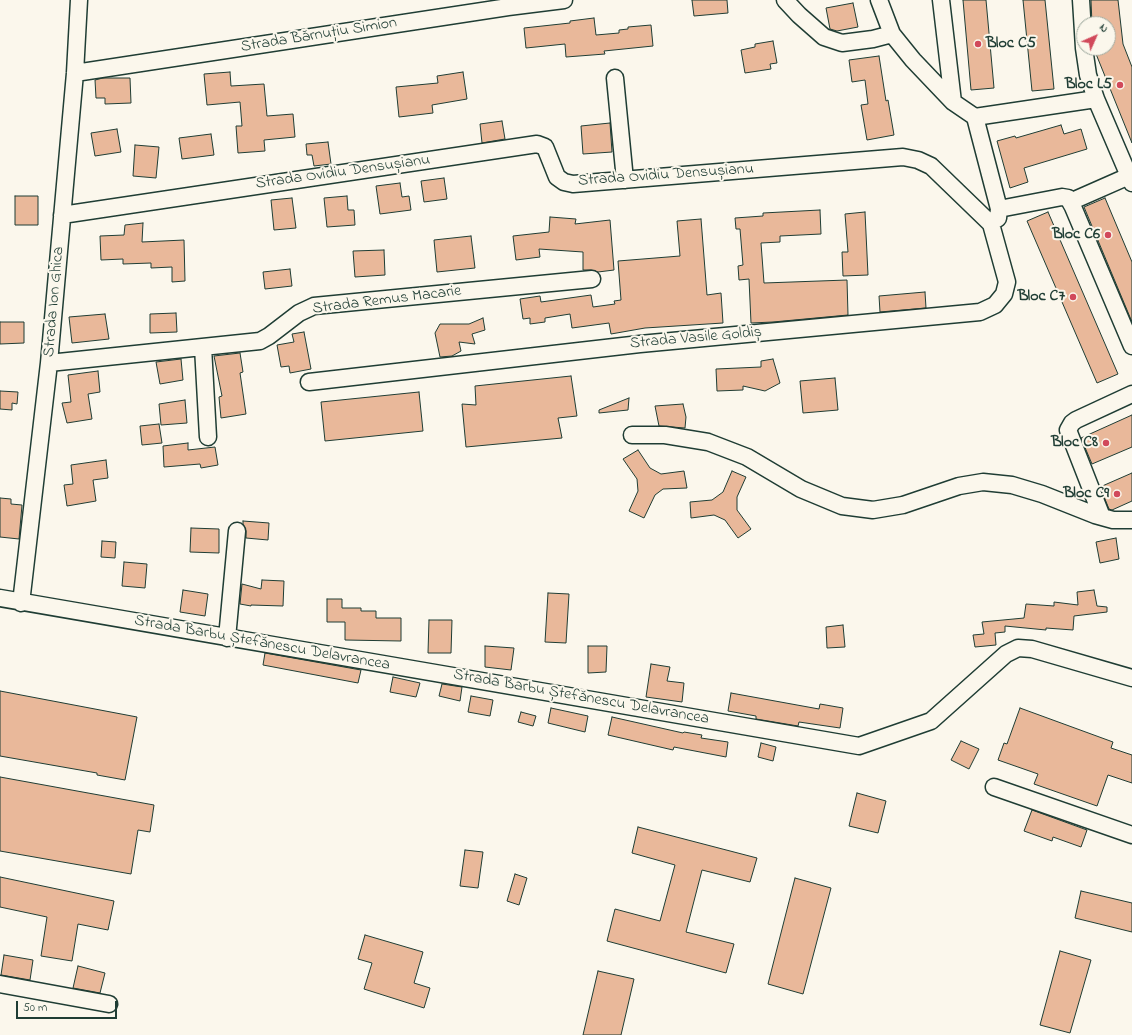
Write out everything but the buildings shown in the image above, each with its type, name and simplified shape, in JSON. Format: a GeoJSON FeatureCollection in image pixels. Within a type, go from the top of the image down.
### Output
{"type":"FeatureCollection","features":[{"type":"Feature","properties":{"kind":"street","name":"Strada Ion Ghica"},"geometry":{"type":"LineString","coordinates":[[21,603],[49,363],[75,73],[79,0]]}},
{"type":"Feature","properties":{"kind":"street","name":"Strada Bărnuțiu Simion"},"geometry":{"type":"LineString","coordinates":[[75,73],[508,7],[564,0]]}},
{"type":"Feature","properties":{"kind":"street"},"geometry":{"type":"LineString","coordinates":[[785,0],[799,15],[824,37],[842,43],[873,39],[892,34]]}},
{"type":"Feature","properties":{"kind":"street"},"geometry":{"type":"LineString","coordinates":[[879,0],[892,34],[912,60],[953,102],[975,117],[999,209],[998,218],[991,224]]}},
{"type":"Feature","properties":{"kind":"street"},"geometry":{"type":"LineString","coordinates":[[941,0],[953,102]]}},
{"type":"Feature","properties":{"kind":"street"},"geometry":{"type":"LineString","coordinates":[[1081,0],[1082,16]]}},
{"type":"Feature","properties":{"kind":"street"},"geometry":{"type":"LineString","coordinates":[[1070,202],[1131,179],[1096,99],[1088,75],[1085,56]]}},
{"type":"Feature","properties":{"kind":"street"},"geometry":{"type":"LineString","coordinates":[[615,78],[625,180]]}},
{"type":"Feature","properties":{"kind":"street"},"geometry":{"type":"LineString","coordinates":[[975,117],[1096,99]]}},
{"type":"Feature","properties":{"kind":"street","name":"Strada Ovidiu Densușianu"},"geometry":{"type":"LineString","coordinates":[[62,215],[537,144],[545,148],[557,177],[564,182],[573,184],[903,157],[918,160],[931,166],[982,213],[991,224]]}},
{"type":"Feature","properties":{"kind":"street"},"geometry":{"type":"LineString","coordinates":[[999,209],[1062,197],[1068,198],[1132,346]]}},
{"type":"Feature","properties":{"kind":"street","name":"Strada Vasile Goldiș"},"geometry":{"type":"LineString","coordinates":[[309,382],[640,344],[980,312],[995,305],[1004,294],[1007,282],[991,224]]}},
{"type":"Feature","properties":{"kind":"street","name":"Strada Remus Macarie"},"geometry":{"type":"LineString","coordinates":[[49,363],[260,341],[299,313],[314,306],[592,279]]}},
{"type":"Feature","properties":{"kind":"street"},"geometry":{"type":"LineString","coordinates":[[203,347],[208,437]]}},
{"type":"Feature","properties":{"kind":"street"},"geometry":{"type":"LineString","coordinates":[[1102,517],[1068,430],[1072,423],[1076,420],[1132,394]]}},
{"type":"Feature","properties":{"kind":"street"},"geometry":{"type":"LineString","coordinates":[[632,435],[665,435],[708,442],[747,457],[801,489],[842,506],[873,510],[902,505],[959,486],[983,482],[1012,485],[1042,494],[1113,520],[1132,520]]}},
{"type":"Feature","properties":{"kind":"street"},"geometry":{"type":"LineString","coordinates":[[227,638],[238,531]]}},
{"type":"Feature","properties":{"kind":"street","name":"Strada Barbu Ștefănescu Delavrancea"},"geometry":{"type":"LineString","coordinates":[[0,598],[21,603],[859,746],[931,721],[1006,654],[1018,648],[1032,649],[1132,678]]}},
{"type":"Feature","properties":{"kind":"street"},"geometry":{"type":"LineString","coordinates":[[994,786],[1132,835]]}},
{"type":"Feature","properties":{"kind":"street"},"geometry":{"type":"LineString","coordinates":[[0,984],[109,1004]]}},
{"type":"Feature","properties":{"kind":"place","name":"Bloc C5"},"geometry":{"type":"Point","coordinates":[978,44]}},
{"type":"Feature","properties":{"kind":"place","name":"Bloc L5"},"geometry":{"type":"Point","coordinates":[1120,85]}},
{"type":"Feature","properties":{"kind":"place","name":"Bloc C6"},"geometry":{"type":"Point","coordinates":[1108,235]}},
{"type":"Feature","properties":{"kind":"place","name":"Bloc C7"},"geometry":{"type":"Point","coordinates":[1073,297]}},
{"type":"Feature","properties":{"kind":"place","name":"Bloc C8"},"geometry":{"type":"Point","coordinates":[1106,443]}},
{"type":"Feature","properties":{"kind":"place","name":"Bloc C9"},"geometry":{"type":"Point","coordinates":[1117,494]}}]}
